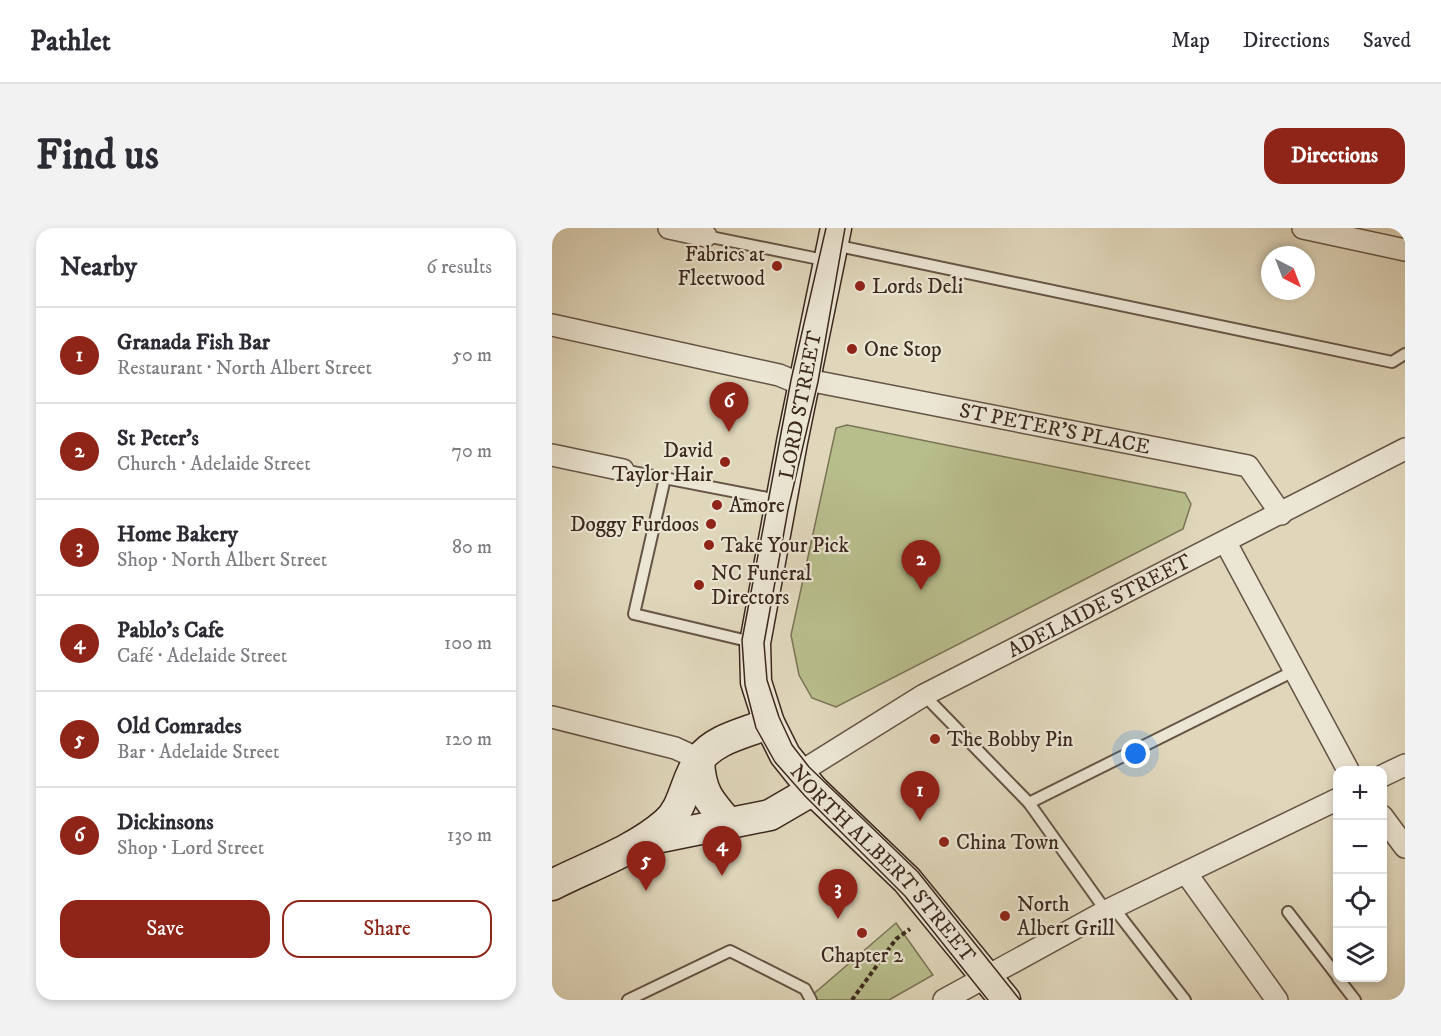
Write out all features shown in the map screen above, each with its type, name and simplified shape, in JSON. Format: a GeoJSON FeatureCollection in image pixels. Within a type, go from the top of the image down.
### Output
{"type":"FeatureCollection","features":[{"type":"Feature","properties":{"kind":"street"},"geometry":{"type":"LineString","coordinates":[[669,228],[706,237]]}},
{"type":"Feature","properties":{"kind":"street"},"geometry":{"type":"LineString","coordinates":[[1303,228],[1405,250]]}},
{"type":"Feature","properties":{"kind":"street","name":"LORD STREET"},"geometry":{"type":"LineString","coordinates":[[769,723],[756,682],[755,643],[829,247]]}},
{"type":"Feature","properties":{"kind":"street","name":"ST PETER'S PLACE"},"geometry":{"type":"LineString","coordinates":[[552,325],[779,375],[791,380],[805,380],[1248,466],[1281,514]]}},
{"type":"Feature","properties":{"kind":"street","name":"ADELAIDE STREET"},"geometry":{"type":"LineString","coordinates":[[806,781],[924,695],[1226,543],[1405,449]]}},
{"type":"Feature","properties":{"kind":"street"},"geometry":{"type":"LineString","coordinates":[[552,455],[623,470]]}},
{"type":"Feature","properties":{"kind":"street"},"geometry":{"type":"LineString","coordinates":[[1226,543],[1345,766]]}},
{"type":"Feature","properties":{"kind":"street"},"geometry":{"type":"LineString","coordinates":[[552,717],[675,748],[699,759]]}},
{"type":"Feature","properties":{"kind":"street"},"geometry":{"type":"LineString","coordinates":[[552,885],[640,841],[665,824],[674,814],[699,759],[712,747],[729,738],[769,723]]}},
{"type":"Feature","properties":{"kind":"street","name":"NORTH ALBERT STREET"},"geometry":{"type":"LineString","coordinates":[[769,723],[780,748],[806,781],[907,880],[934,910],[996,989]]}},
{"type":"Feature","properties":{"kind":"street"},"geometry":{"type":"LineString","coordinates":[[699,759],[701,787],[710,802],[730,825]]}},
{"type":"Feature","properties":{"kind":"street"},"geometry":{"type":"LineString","coordinates":[[1387,774],[1405,765]]}},
{"type":"Feature","properties":{"kind":"street"},"geometry":{"type":"LineString","coordinates":[[640,841],[730,825],[770,815],[806,781]]}},
{"type":"Feature","properties":{"kind":"street"},"geometry":{"type":"LineString","coordinates":[[944,1000],[996,989],[1109,909],[1333,801]]}},
{"type":"Feature","properties":{"kind":"street"},"geometry":{"type":"LineString","coordinates":[[1386,820],[1405,847]]}},
{"type":"Feature","properties":{"kind":"street"},"geometry":{"type":"LineString","coordinates":[[1186,873],[1277,1000]]}},
{"type":"Feature","properties":{"kind":"lane"},"geometry":{"type":"LineString","coordinates":[[706,237],[829,247],[1392,362],[1405,354]]}},
{"type":"Feature","properties":{"kind":"lane"},"geometry":{"type":"LineString","coordinates":[[623,470],[782,500]]}},
{"type":"Feature","properties":{"kind":"lane"},"geometry":{"type":"LineString","coordinates":[[664,478],[633,614],[755,643]]}},
{"type":"Feature","properties":{"kind":"lane"},"geometry":{"type":"LineString","coordinates":[[1029,803],[1294,671]]}},
{"type":"Feature","properties":{"kind":"lane"},"geometry":{"type":"LineString","coordinates":[[924,695],[1029,803],[1109,909],[1185,1000]]}},
{"type":"Feature","properties":{"kind":"lane"},"geometry":{"type":"LineString","coordinates":[[1288,912],[1333,970]]}},
{"type":"Feature","properties":{"kind":"lane"},"geometry":{"type":"LineString","coordinates":[[628,1000],[730,951],[805,989],[811,1000]]}},
{"type":"Feature","properties":{"kind":"lane"},"geometry":{"type":"LineString","coordinates":[[1342,982],[1355,1000]]}},
{"type":"Feature","properties":{"kind":"path"},"geometry":{"type":"LineString","coordinates":[[852,1000],[896,939],[934,910]]}},
{"type":"Feature","properties":{"kind":"green space"},"geometry":{"type":"Polygon","coordinates":[[[847,425],[1185,493],[1191,504],[1183,529],[836,707],[812,698],[799,675],[791,635],[836,428],[847,425]]]}},
{"type":"Feature","properties":{"kind":"green space"},"geometry":{"type":"Polygon","coordinates":[[[896,923],[933,975],[889,1000],[811,1000],[810,997],[896,923]]]}},
{"type":"Feature","properties":{"kind":"tram line"},"geometry":{"type":"LineString","coordinates":[[826,228],[791,380],[742,640],[745,685],[756,728],[775,762],[805,796],[905,896],[988,1000]]}},
{"type":"Feature","properties":{"kind":"tram line"},"geometry":{"type":"LineString","coordinates":[[845,228],[818,382],[788,510],[764,643],[767,680],[779,717],[792,745],[809,767],[918,872],[1020,1000]]}},
{"type":"Feature","properties":{"kind":"place","name":"Fabrics at Fleetwood"},"geometry":{"type":"Point","coordinates":[777,266]}},
{"type":"Feature","properties":{"kind":"place","name":"Lords Deli"},"geometry":{"type":"Point","coordinates":[860,286]}},
{"type":"Feature","properties":{"kind":"place","name":"One Stop"},"geometry":{"type":"Point","coordinates":[852,349]}},
{"type":"Feature","properties":{"kind":"place","name":"Dickinsons"},"geometry":{"type":"Point","coordinates":[729,432]}},
{"type":"Feature","properties":{"kind":"place","name":"David Taylor Hair"},"geometry":{"type":"Point","coordinates":[725,462]}},
{"type":"Feature","properties":{"kind":"place","name":"Amore"},"geometry":{"type":"Point","coordinates":[717,505]}},
{"type":"Feature","properties":{"kind":"place","name":"Doggy Furdoos"},"geometry":{"type":"Point","coordinates":[711,524]}},
{"type":"Feature","properties":{"kind":"place","name":"Take Your Pick"},"geometry":{"type":"Point","coordinates":[709,545]}},
{"type":"Feature","properties":{"kind":"place","name":"NC Funeral Directors"},"geometry":{"type":"Point","coordinates":[699,585]}},
{"type":"Feature","properties":{"kind":"place","name":"St Peter's"},"geometry":{"type":"Point","coordinates":[921,590]}},
{"type":"Feature","properties":{"kind":"place","name":"The Bobby Pin"},"geometry":{"type":"Point","coordinates":[935,739]}},
{"type":"Feature","properties":{"kind":"place","name":"Granada Fish Bar"},"geometry":{"type":"Point","coordinates":[920,821]}},
{"type":"Feature","properties":{"kind":"place","name":"China Town"},"geometry":{"type":"Point","coordinates":[944,842]}},
{"type":"Feature","properties":{"kind":"place","name":"Pablo's Cafe"},"geometry":{"type":"Point","coordinates":[722,876]}},
{"type":"Feature","properties":{"kind":"place","name":"Old Comrades"},"geometry":{"type":"Point","coordinates":[646,891]}},
{"type":"Feature","properties":{"kind":"place","name":"North Albert Grill"},"geometry":{"type":"Point","coordinates":[1005,916]}},
{"type":"Feature","properties":{"kind":"place","name":"Home Bakery"},"geometry":{"type":"Point","coordinates":[838,919]}},
{"type":"Feature","properties":{"kind":"place","name":"Chapter 2"},"geometry":{"type":"Point","coordinates":[862,933]}}]}
